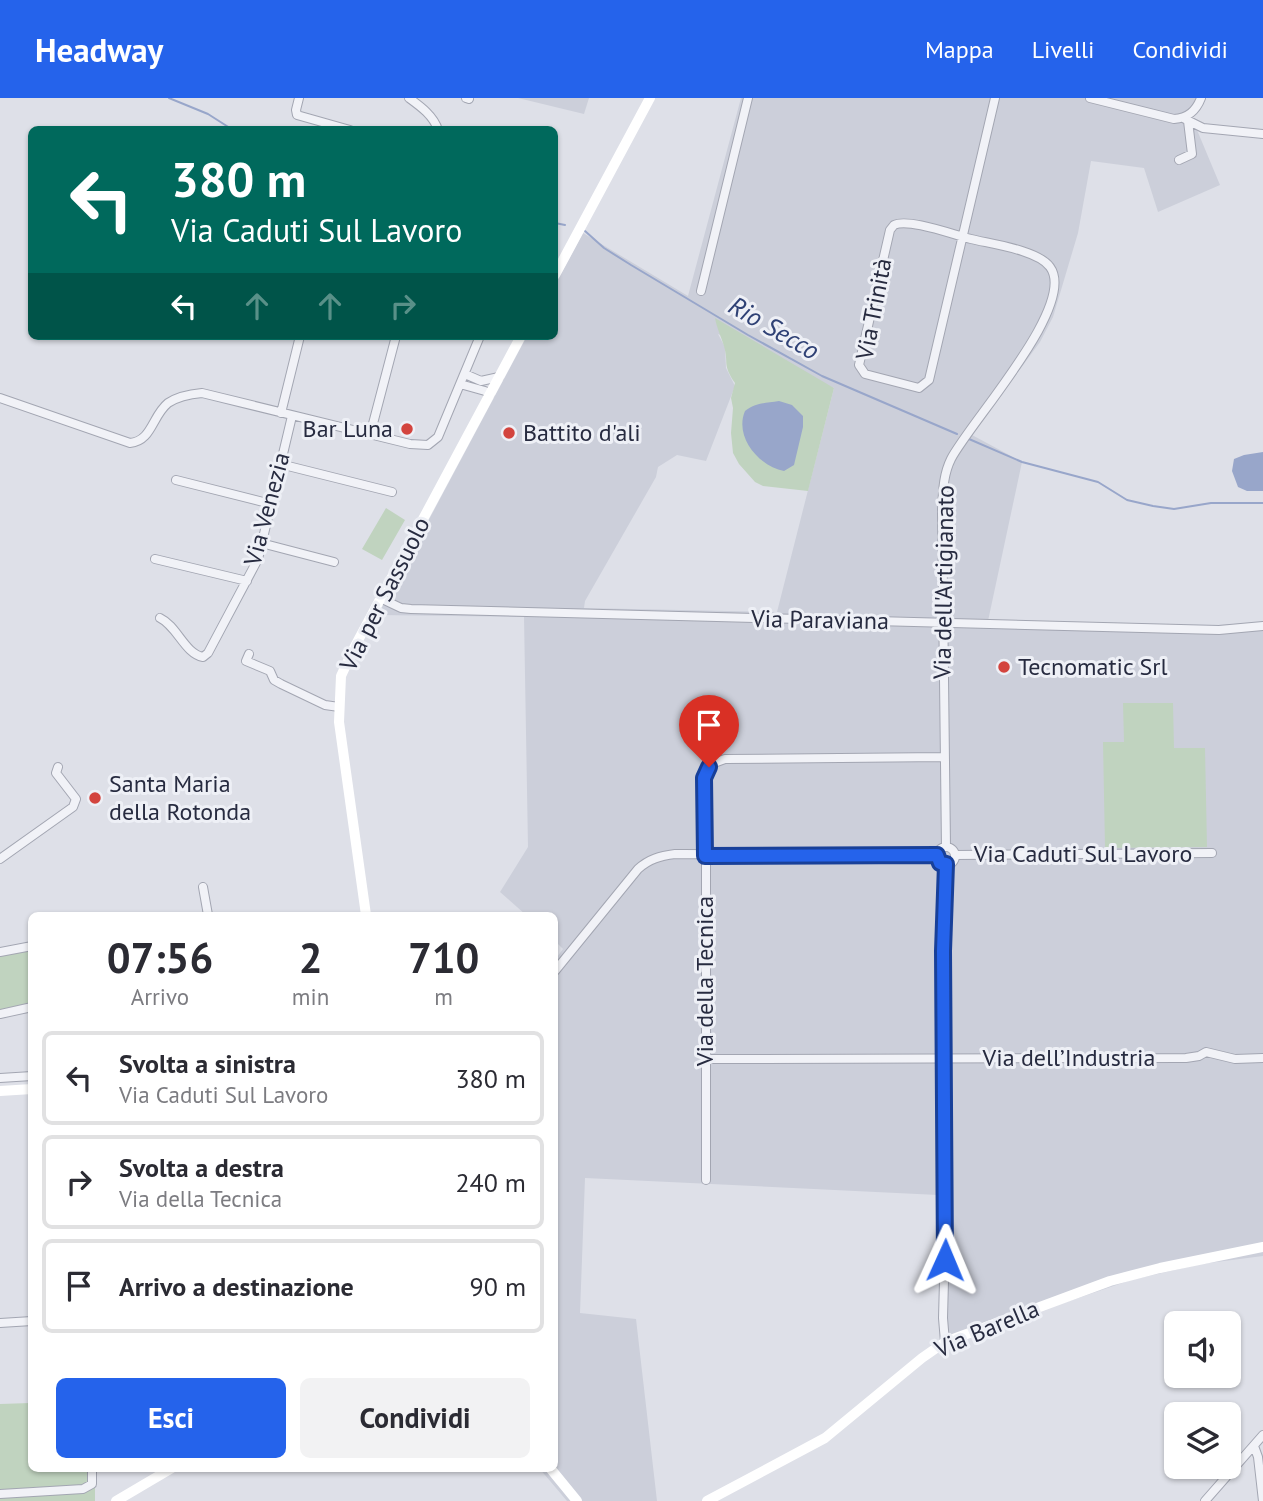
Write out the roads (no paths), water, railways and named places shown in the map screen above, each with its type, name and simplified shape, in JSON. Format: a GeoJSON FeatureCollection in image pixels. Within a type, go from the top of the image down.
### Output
{"type":"FeatureCollection","features":[{"type":"Feature","properties":{"kind":"main road"},"geometry":{"type":"LineString","coordinates":[[558,269],[650,98]]}},
{"type":"Feature","properties":{"kind":"main road","name":"Via per Sassuolo"},"geometry":{"type":"LineString","coordinates":[[366,912],[342,743],[339,708],[341,676],[519,340]]}},
{"type":"Feature","properties":{"kind":"main road"},"geometry":{"type":"LineString","coordinates":[[0,1091],[28,1089]]}},
{"type":"Feature","properties":{"kind":"main road","name":"Via Barella"},"geometry":{"type":"LineString","coordinates":[[708,1501],[825,1438],[930,1351],[945,1342],[1110,1281],[1263,1247]]}},
{"type":"Feature","properties":{"kind":"main road"},"geometry":{"type":"LineString","coordinates":[[116,1501],[165,1472]]}},
{"type":"Feature","properties":{"kind":"main road"},"geometry":{"type":"LineString","coordinates":[[553,1472],[577,1501]]}},
{"type":"Feature","properties":{"kind":"street"},"geometry":{"type":"LineString","coordinates":[[299,98],[297,115],[336,126]]}},
{"type":"Feature","properties":{"kind":"street"},"geometry":{"type":"LineString","coordinates":[[409,98],[419,105],[437,126]]}},
{"type":"Feature","properties":{"kind":"street"},"geometry":{"type":"LineString","coordinates":[[701,291],[748,98]]}},
{"type":"Feature","properties":{"kind":"street","name":"Via Trinità"},"geometry":{"type":"LineString","coordinates":[[995,98],[961,237],[930,376],[926,384],[919,388],[862,372],[860,369],[859,360],[890,230],[894,225],[905,222],[961,237],[1031,254],[1045,261],[1050,267]]}},
{"type":"Feature","properties":{"kind":"street"},"geometry":{"type":"LineString","coordinates":[[1090,98],[1174,119],[1186,119],[1203,128],[1263,134]]}},
{"type":"Feature","properties":{"kind":"street"},"geometry":{"type":"LineString","coordinates":[[1186,119],[1197,108],[1201,98]]}},
{"type":"Feature","properties":{"kind":"street"},"geometry":{"type":"LineString","coordinates":[[1179,160],[1192,154],[1186,119]]}},
{"type":"Feature","properties":{"kind":"street","name":"Via dell'Artigianato"},"geometry":{"type":"LineString","coordinates":[[946,847],[943,492],[947,468],[961,441],[1037,335],[1056,284],[1050,267]]}},
{"type":"Feature","properties":{"kind":"street"},"geometry":{"type":"LineString","coordinates":[[281,413],[299,340]]}},
{"type":"Feature","properties":{"kind":"street"},"geometry":{"type":"LineString","coordinates":[[370,435],[395,340]]}},
{"type":"Feature","properties":{"kind":"street"},"geometry":{"type":"LineString","coordinates":[[0,398],[130,443],[138,443],[146,437],[156,417],[169,402],[201,393],[417,446],[438,438],[478,340]]}},
{"type":"Feature","properties":{"kind":"street"},"geometry":{"type":"LineString","coordinates":[[465,374],[481,381],[499,377]]}},
{"type":"Feature","properties":{"kind":"street"},"geometry":{"type":"LineString","coordinates":[[481,381],[489,396]]}},
{"type":"Feature","properties":{"kind":"street"},"geometry":{"type":"LineString","coordinates":[[460,384],[485,391],[489,396]]}},
{"type":"Feature","properties":{"kind":"street","name":"Via Venezia"},"geometry":{"type":"LineString","coordinates":[[160,618],[168,622],[195,655],[203,657],[208,653],[258,559],[292,416]]}},
{"type":"Feature","properties":{"kind":"street"},"geometry":{"type":"LineString","coordinates":[[280,464],[392,492]]}},
{"type":"Feature","properties":{"kind":"street"},"geometry":{"type":"LineString","coordinates":[[177,480],[271,505]]}},
{"type":"Feature","properties":{"kind":"street"},"geometry":{"type":"LineString","coordinates":[[261,543],[334,562]]}},
{"type":"Feature","properties":{"kind":"street"},"geometry":{"type":"LineString","coordinates":[[155,559],[247,581]]}},
{"type":"Feature","properties":{"kind":"street","name":"Via Paraviana"},"geometry":{"type":"LineString","coordinates":[[380,598],[401,608],[411,609],[1219,630],[1263,626]]}},
{"type":"Feature","properties":{"kind":"street"},"geometry":{"type":"LineString","coordinates":[[249,654],[246,661],[270,671],[274,680],[325,705],[339,708]]}},
{"type":"Feature","properties":{"kind":"street","name":"Via della Tecnica"},"geometry":{"type":"LineString","coordinates":[[706,1180],[704,778],[709,767],[719,760],[944,757]]}},
{"type":"Feature","properties":{"kind":"street"},"geometry":{"type":"LineString","coordinates":[[0,859],[74,807],[76,799],[56,773],[58,766]]}},
{"type":"Feature","properties":{"kind":"street"},"geometry":{"type":"LineString","coordinates":[[946,847],[951,848],[955,855],[953,862],[946,864],[940,863],[937,855],[939,850],[946,847]]}},
{"type":"Feature","properties":{"kind":"street","name":"Via Caduti Sul Lavoro"},"geometry":{"type":"LineString","coordinates":[[955,855],[1212,853]]}},
{"type":"Feature","properties":{"kind":"street","name":"Via Caduti Sul Lavoro"},"geometry":{"type":"LineString","coordinates":[[558,967],[645,862],[666,855],[937,855]]}},
{"type":"Feature","properties":{"kind":"street"},"geometry":{"type":"LineString","coordinates":[[945,1342],[946,1059],[943,951],[946,864]]}},
{"type":"Feature","properties":{"kind":"street"},"geometry":{"type":"LineString","coordinates":[[203,887],[207,912]]}},
{"type":"Feature","properties":{"kind":"street"},"geometry":{"type":"LineString","coordinates":[[0,952],[28,947]]}},
{"type":"Feature","properties":{"kind":"street"},"geometry":{"type":"LineString","coordinates":[[0,1014],[28,1008]]}},
{"type":"Feature","properties":{"kind":"street","name":"Via dell’Industria"},"geometry":{"type":"LineString","coordinates":[[706,1059],[1185,1058],[1206,1052],[1235,1059],[1263,1058]]}},
{"type":"Feature","properties":{"kind":"street"},"geometry":{"type":"LineString","coordinates":[[0,1078],[28,1076]]}},
{"type":"Feature","properties":{"kind":"street"},"geometry":{"type":"LineString","coordinates":[[0,1323],[28,1321]]}},
{"type":"Feature","properties":{"kind":"street"},"geometry":{"type":"LineString","coordinates":[[1205,1501],[1263,1435]]}},
{"type":"Feature","properties":{"kind":"street"},"geometry":{"type":"LineString","coordinates":[[1254,1446],[1258,1457],[1263,1501]]}},
{"type":"Feature","properties":{"kind":"street"},"geometry":{"type":"LineString","coordinates":[[0,1494],[83,1489],[92,1484],[92,1472]]}},
{"type":"Feature","properties":{"kind":"water"},"geometry":{"type":"Polygon","coordinates":[[[779,401],[792,405],[803,416],[794,465],[784,471],[766,463],[751,449],[743,431],[742,421],[745,411],[757,405],[779,401]]]}},
{"type":"Feature","properties":{"kind":"water"},"geometry":{"type":"Polygon","coordinates":[[[1263,452],[1263,491],[1247,491],[1238,487],[1232,471],[1234,459],[1263,452]]]}},
{"type":"Feature","properties":{"kind":"waterway","name":"Rio Secco"},"geometry":{"type":"LineString","coordinates":[[169,98],[208,114],[227,126]]}},
{"type":"Feature","properties":{"kind":"waterway","name":"Rio Secco"},"geometry":{"type":"LineString","coordinates":[[558,224],[565,225]]}},
{"type":"Feature","properties":{"kind":"waterway","name":"Rio Secco"},"geometry":{"type":"LineString","coordinates":[[585,231],[604,248],[631,265],[822,376],[957,434]]}},
{"type":"Feature","properties":{"kind":"waterway","name":"Rio Secco"},"geometry":{"type":"LineString","coordinates":[[969,439],[1022,462],[1098,482],[1127,500],[1153,506],[1174,509],[1211,503],[1263,503]]}},
{"type":"Feature","properties":{"kind":"place","name":"Bar Luna"},"geometry":{"type":"Point","coordinates":[407,429]}},
{"type":"Feature","properties":{"kind":"place","name":"Battito d'ali"},"geometry":{"type":"Point","coordinates":[509,433]}},
{"type":"Feature","properties":{"kind":"place","name":"Tecnomatic Srl"},"geometry":{"type":"Point","coordinates":[1004,667]}},
{"type":"Feature","properties":{"kind":"place","name":"Santa Maria della Rotonda"},"geometry":{"type":"Point","coordinates":[95,798]}}]}
